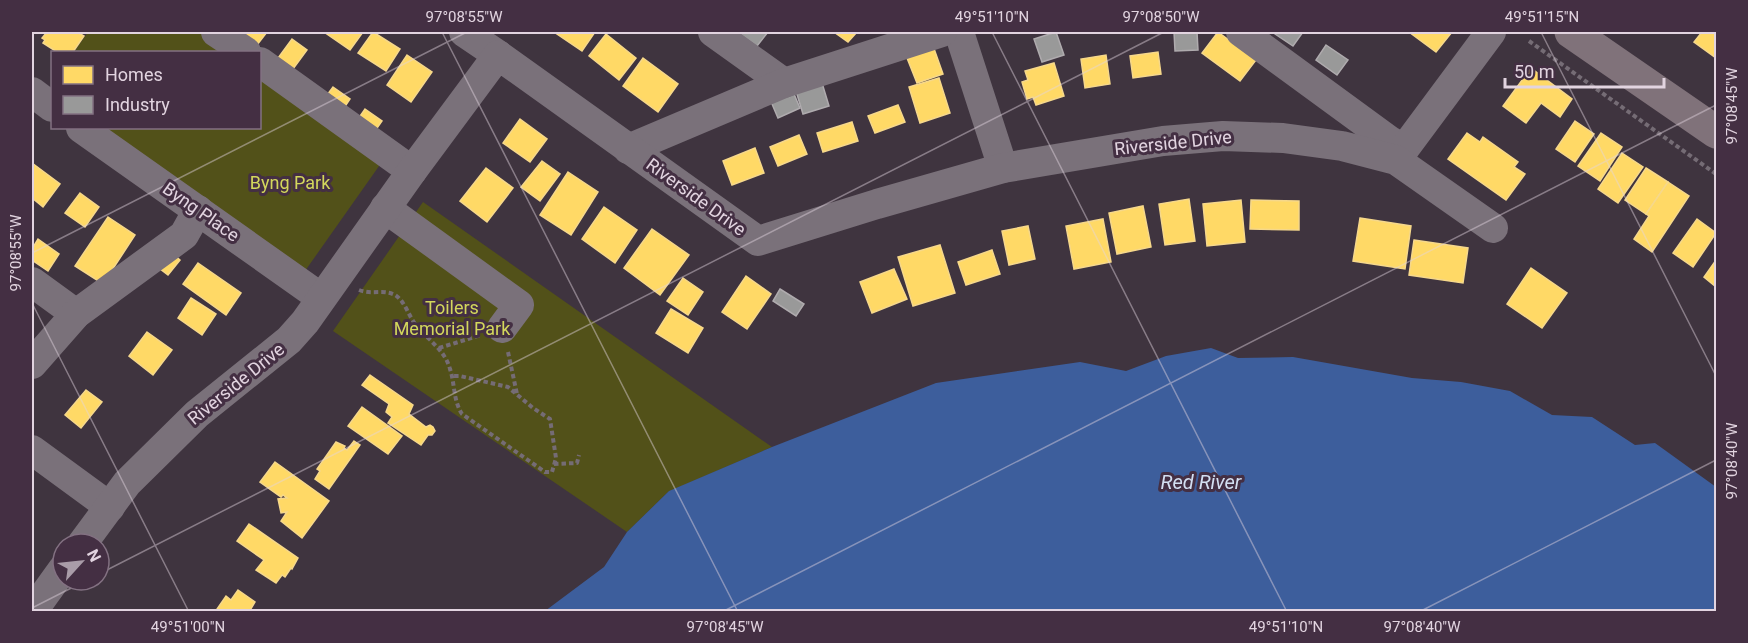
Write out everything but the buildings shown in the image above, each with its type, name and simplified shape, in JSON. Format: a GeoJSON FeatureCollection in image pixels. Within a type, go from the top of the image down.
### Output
{"type":"FeatureCollection","features":[{"type":"Feature","properties":{"kind":"main road"},"geometry":{"type":"LineString","coordinates":[[1571,32],[1716,132]]}},
{"type":"Feature","properties":{"kind":"street"},"geometry":{"type":"LineString","coordinates":[[216,32],[244,51]]}},
{"type":"Feature","properties":{"kind":"street"},"geometry":{"type":"LineString","coordinates":[[464,32],[498,55]]}},
{"type":"Feature","properties":{"kind":"street"},"geometry":{"type":"LineString","coordinates":[[713,32],[784,83]]}},
{"type":"Feature","properties":{"kind":"street"},"geometry":{"type":"LineString","coordinates":[[628,149],[784,83],[942,32]]}},
{"type":"Feature","properties":{"kind":"street"},"geometry":{"type":"LineString","coordinates":[[959,32],[1003,168]]}},
{"type":"Feature","properties":{"kind":"street"},"geometry":{"type":"LineString","coordinates":[[1240,32],[1389,141],[1400,154],[1492,228]]}},
{"type":"Feature","properties":{"kind":"street"},"geometry":{"type":"LineString","coordinates":[[1400,154],[1491,32]]}},
{"type":"Feature","properties":{"kind":"street","name":"Riverside Drive"},"geometry":{"type":"LineString","coordinates":[[91,532],[127,483],[197,414],[289,340],[498,55],[758,241],[1003,168],[1163,141],[1223,136],[1283,138],[1400,154]]}},
{"type":"Feature","properties":{"kind":"street"},"geometry":{"type":"LineString","coordinates":[[261,63],[412,171]]}},
{"type":"Feature","properties":{"kind":"street"},"geometry":{"type":"LineString","coordinates":[[32,92],[51,106]]}},
{"type":"Feature","properties":{"kind":"street","name":"Byng Place"},"geometry":{"type":"LineString","coordinates":[[82,129],[320,297]]}},
{"type":"Feature","properties":{"kind":"street"},"geometry":{"type":"LineString","coordinates":[[385,208],[519,305],[502,328]]}},
{"type":"Feature","properties":{"kind":"street"},"geometry":{"type":"LineString","coordinates":[[32,364],[76,314],[184,235],[198,210]]}},
{"type":"Feature","properties":{"kind":"street"},"geometry":{"type":"LineString","coordinates":[[32,282],[76,314]]}},
{"type":"Feature","properties":{"kind":"street"},"geometry":{"type":"LineString","coordinates":[[32,450],[110,507]]}},
{"type":"Feature","properties":{"kind":"street"},"geometry":{"type":"LineString","coordinates":[[32,612],[51,586]]}},
{"type":"Feature","properties":{"kind":"path"},"geometry":{"type":"LineString","coordinates":[[1529,41],[1716,174]]}},
{"type":"Feature","properties":{"kind":"path"},"geometry":{"type":"LineString","coordinates":[[359,290],[370,294],[384,292],[396,296],[416,325],[439,348],[450,367],[451,376],[456,406],[462,414],[544,472],[552,472],[556,458],[550,419],[508,387],[451,376]]}},
{"type":"Feature","properties":{"kind":"path"},"geometry":{"type":"LineString","coordinates":[[554,464],[577,463],[579,455]]}},
{"type":"Feature","properties":{"kind":"green space"},"geometry":{"type":"Polygon","coordinates":[[[88,32],[201,32],[230,51],[75,51],[88,32]]]}},
{"type":"Feature","properties":{"kind":"green space","name":"Byng Park"},"geometry":{"type":"Polygon","coordinates":[[[261,73],[384,159],[305,271],[104,129],[261,129],[261,73]]]}},
{"type":"Feature","properties":{"kind":"green space","name":"Toilers Memorial Park"},"geometry":{"type":"Polygon","coordinates":[[[423,202],[772,447],[668,492],[627,532],[333,331],[423,202]]]}},
{"type":"Feature","properties":{"kind":"water","name":"Red River"},"geometry":{"type":"Polygon","coordinates":[[[1211,348],[1238,358],[1293,357],[1412,378],[1461,382],[1510,391],[1552,415],[1592,417],[1635,445],[1655,443],[1716,487],[1716,611],[545,611],[604,567],[627,532],[669,491],[772,447],[936,383],[1080,362],[1126,371],[1166,356],[1211,348]]]}}]}
